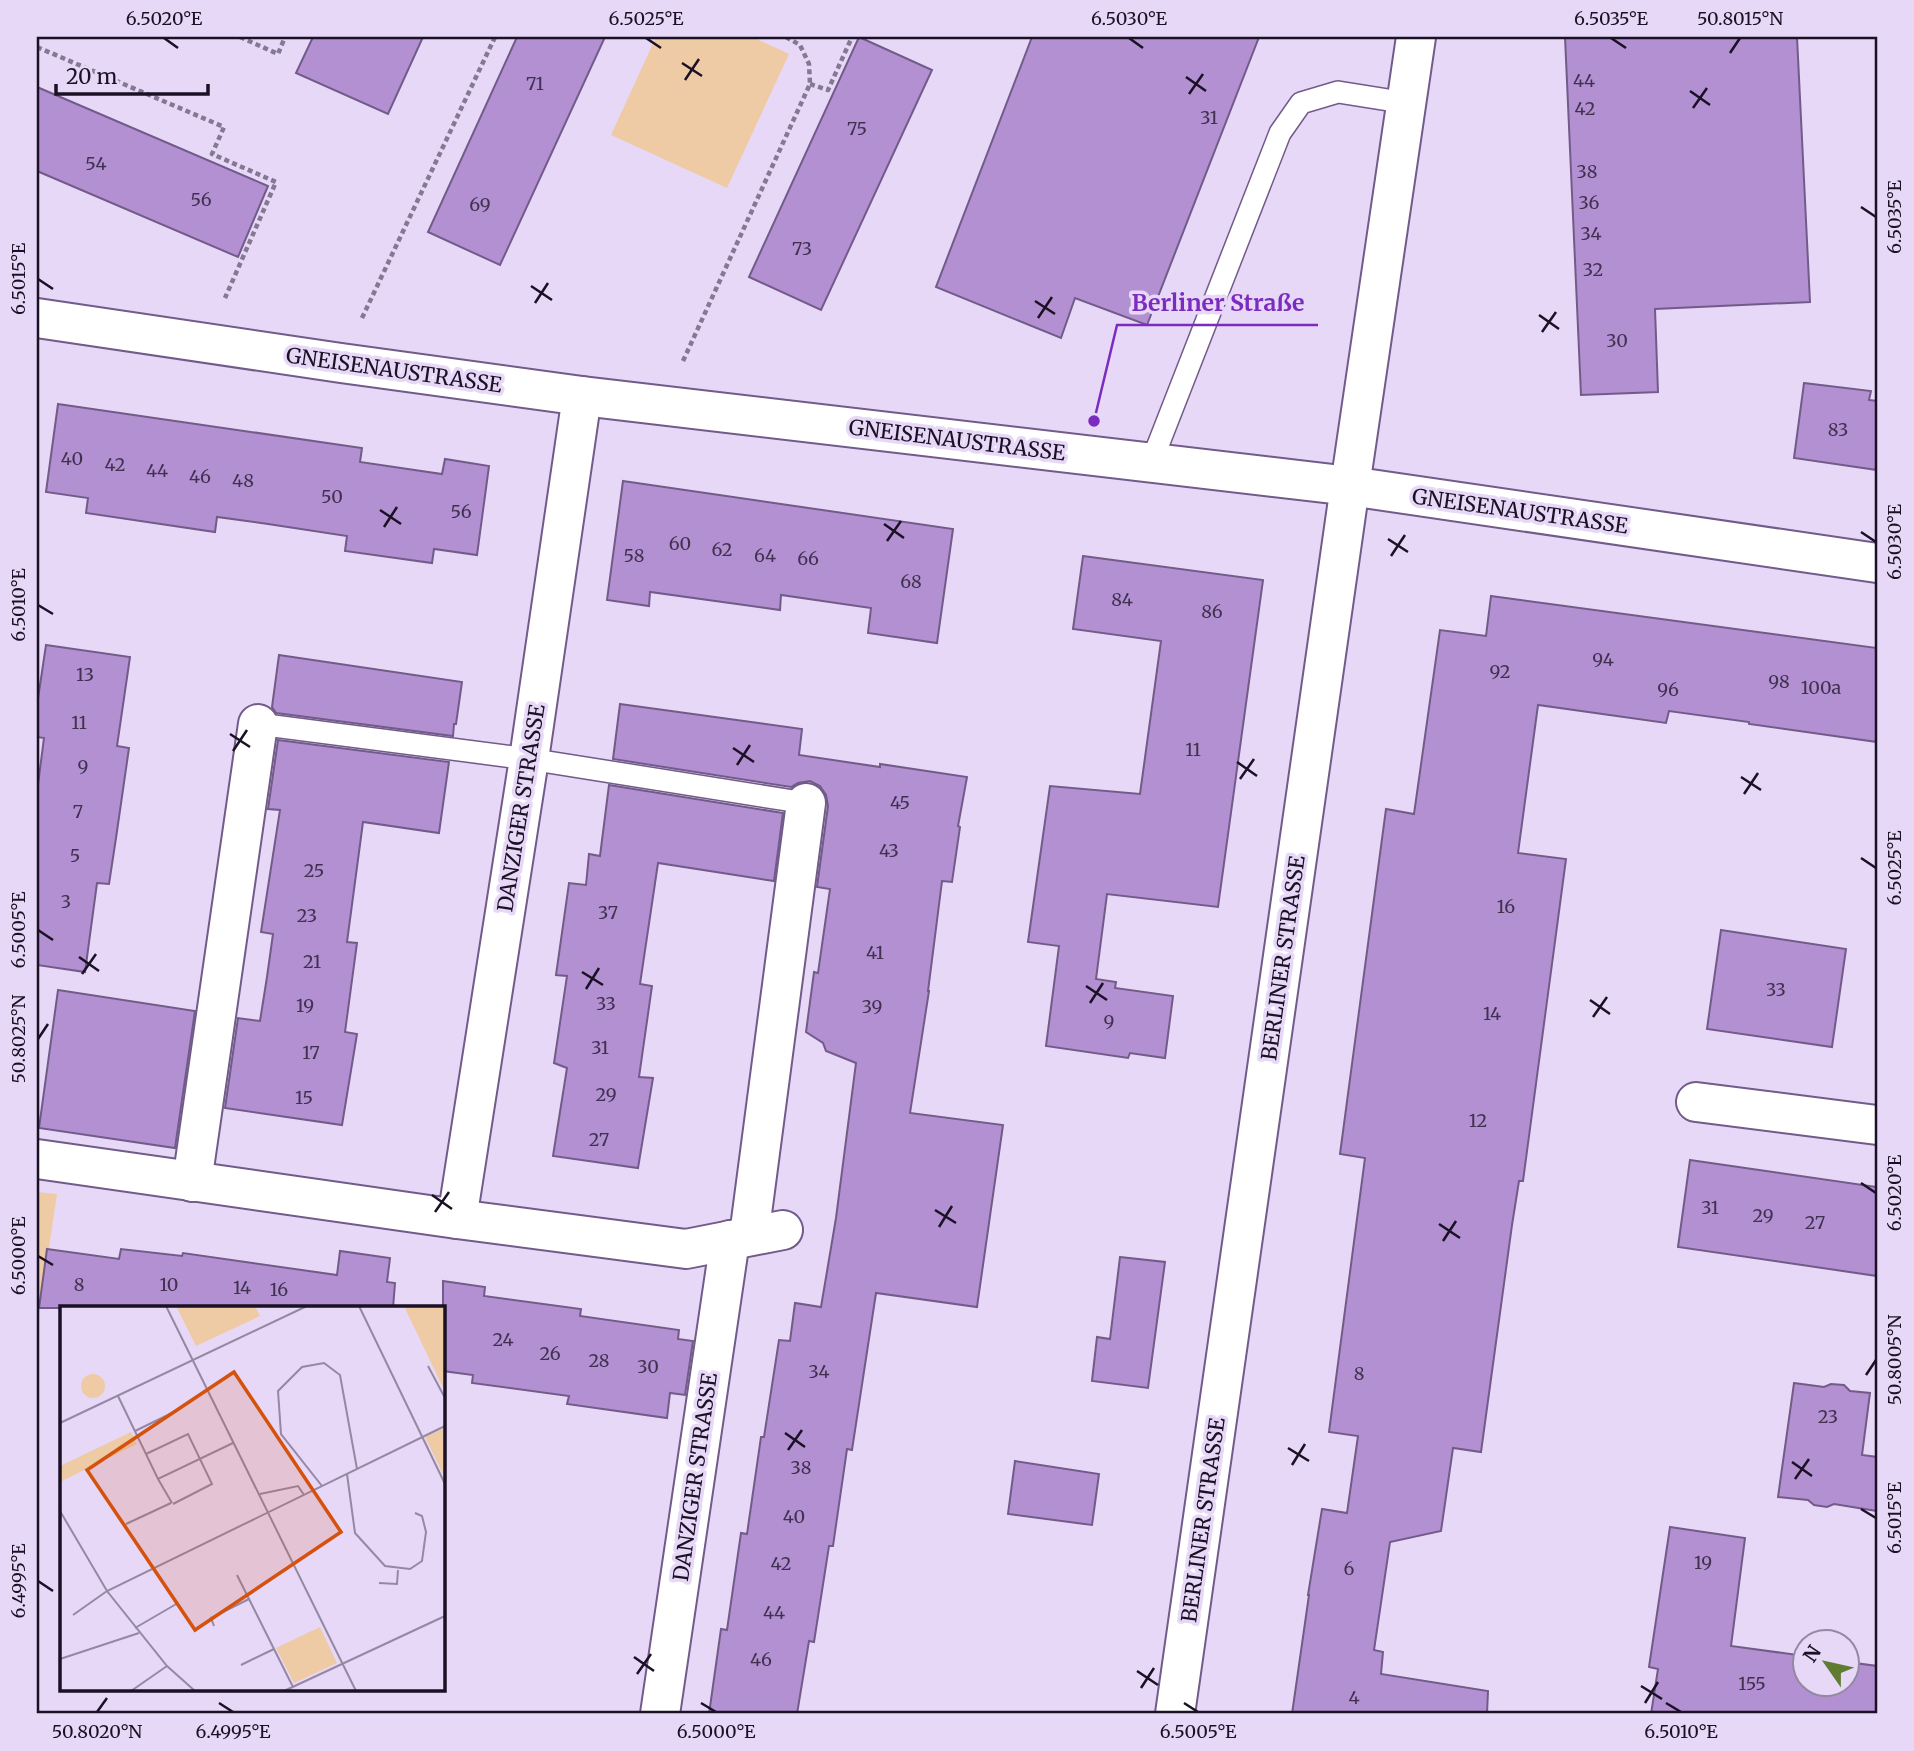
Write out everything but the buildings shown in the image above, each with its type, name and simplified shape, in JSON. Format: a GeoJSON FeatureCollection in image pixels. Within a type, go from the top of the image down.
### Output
{"type":"FeatureCollection","features":[{"type":"Feature","properties":{"kind":"street","name":"BERLINER STRASSE"},"geometry":{"type":"LineString","coordinates":[[1175,1714],[1416,37]]}},
{"type":"Feature","properties":{"kind":"street","name":"GNEISENAUSTRASSE"},"geometry":{"type":"LineString","coordinates":[[37,318],[582,396],[1350,486],[1877,563]]}},
{"type":"Feature","properties":{"kind":"street","name":"DANZIGER STRASSE"},"geometry":{"type":"LineString","coordinates":[[457,1219],[529,759],[582,396]]}},
{"type":"Feature","properties":{"kind":"street"},"geometry":{"type":"LineString","coordinates":[[191,1182],[258,724]]}},
{"type":"Feature","properties":{"kind":"street","name":"DANZIGER STRASSE"},"geometry":{"type":"LineString","coordinates":[[660,1714],[754,1235],[806,803]]}},
{"type":"Feature","properties":{"kind":"street"},"geometry":{"type":"LineString","coordinates":[[1696,1102],[1877,1125]]}},
{"type":"Feature","properties":{"kind":"street"},"geometry":{"type":"LineString","coordinates":[[37,1159],[686,1249],[754,1235]]}},
{"type":"Feature","properties":{"kind":"lane"},"geometry":{"type":"LineString","coordinates":[[1151,463],[1280,133],[1301,103],[1338,92],[1407,103]]}},
{"type":"Feature","properties":{"kind":"lane"},"geometry":{"type":"LineString","coordinates":[[258,724],[529,759],[806,803]]}},
{"type":"Feature","properties":{"kind":"path"},"geometry":{"type":"LineString","coordinates":[[240,37],[278,54],[285,37]]}},
{"type":"Feature","properties":{"kind":"path"},"geometry":{"type":"LineString","coordinates":[[341,363],[495,37]]}},
{"type":"Feature","properties":{"kind":"path"},"geometry":{"type":"LineString","coordinates":[[663,405],[810,84],[809,64],[800,45],[786,37]]}},
{"type":"Feature","properties":{"kind":"path"},"geometry":{"type":"LineString","coordinates":[[810,84],[828,90],[852,37]]}},
{"type":"Feature","properties":{"kind":"path"},"geometry":{"type":"LineString","coordinates":[[37,47],[224,127],[212,154],[276,182],[206,343]]}},
{"type":"Feature","properties":{"kind":"shaded area"},"geometry":{"type":"Polygon","coordinates":[[[656,37],[752,37],[789,54],[727,188],[611,135],[656,37]]]}},
{"type":"Feature","properties":{"kind":"shaded area"},"geometry":{"type":"Polygon","coordinates":[[[37,1192],[57,1194],[37,1328],[37,1192]]]}},
{"type":"Feature","properties":{"kind":"place","name":"Berliner Straße"},"geometry":{"type":"Point","coordinates":[1094,421]}}]}
